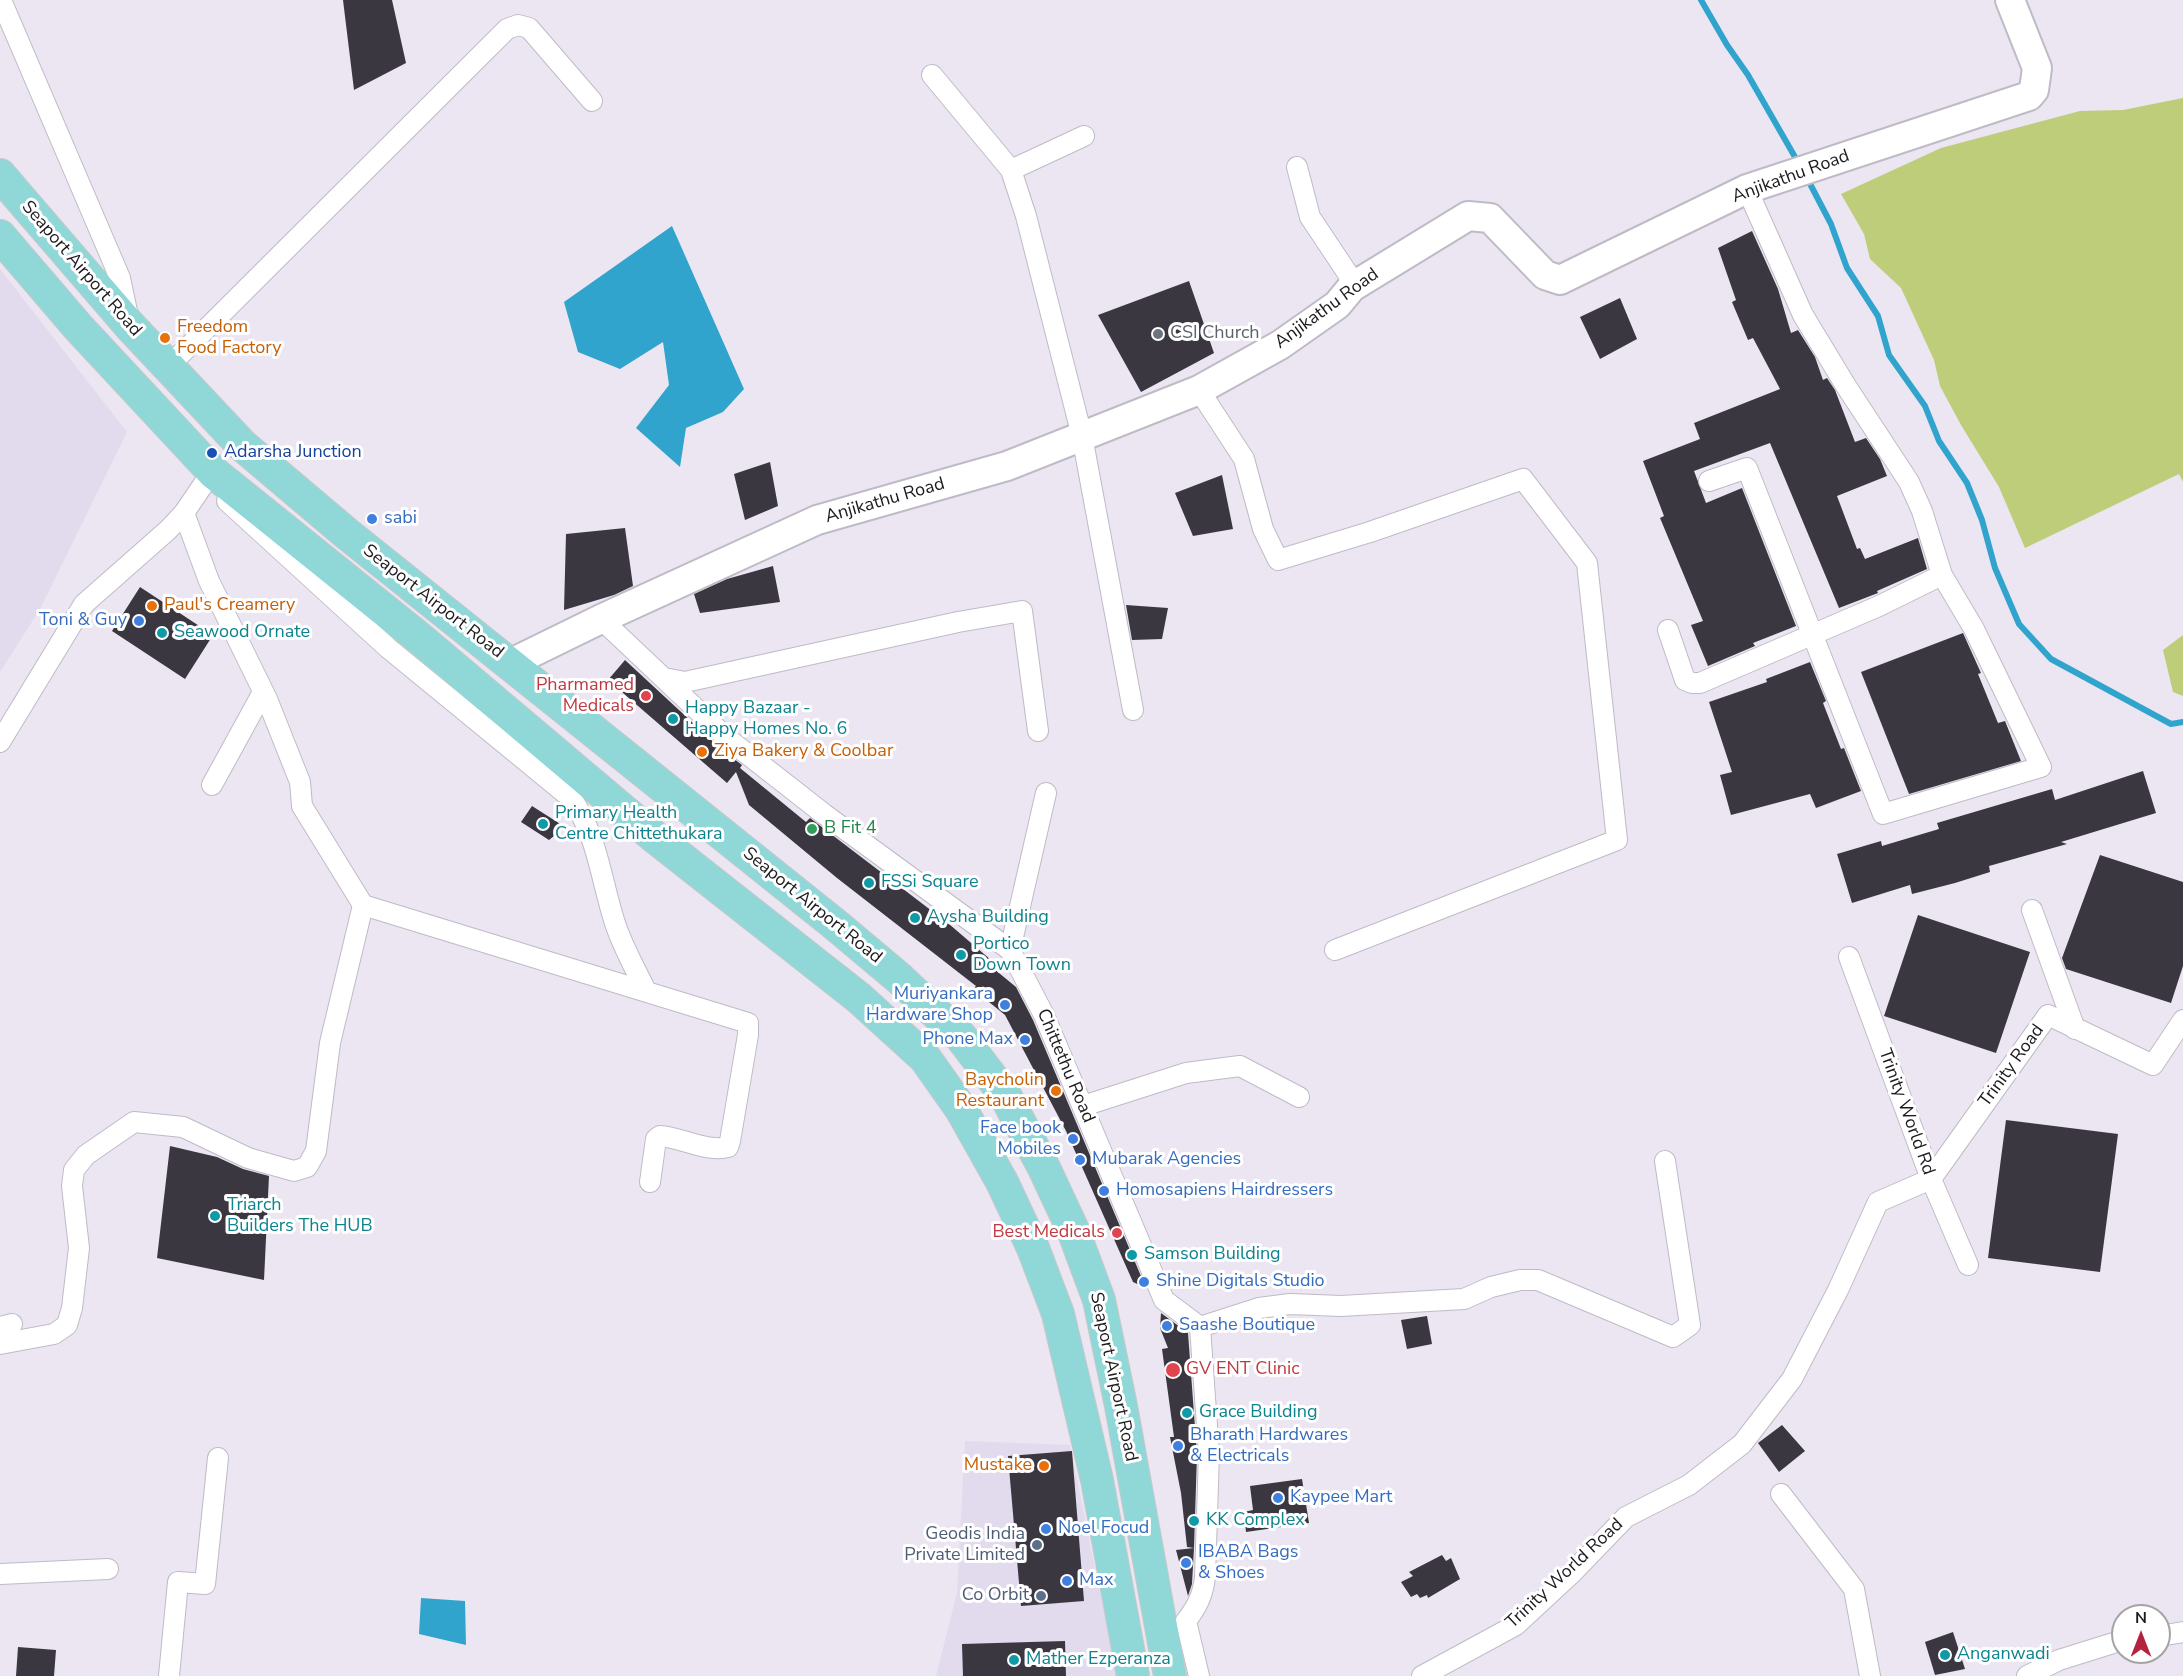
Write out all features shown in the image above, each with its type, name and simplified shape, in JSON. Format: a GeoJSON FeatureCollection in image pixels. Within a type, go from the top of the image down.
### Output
{"type":"FeatureCollection","features":[{"type":"Feature","properties":{"kind":"main road","name":"Seaport Airport Road"},"geometry":{"type":"LineString","coordinates":[[0,175],[130,326],[242,445],[346,533],[837,926],[900,979],[961,1037],[1005,1095],[1044,1168],[1072,1230],[1099,1300],[1124,1417],[1174,1622],[1170,1676]]}},
{"type":"Feature","properties":{"kind":"main road"},"geometry":{"type":"LineString","coordinates":[[0,236],[78,327],[157,411],[209,477],[418,637],[657,839],[859,998],[925,1058],[961,1109],[1002,1182],[1033,1248],[1058,1314],[1097,1480],[1133,1676]]}},
{"type":"Feature","properties":{"kind":"main road"},"geometry":{"type":"LineString","coordinates":[[1125,1628],[1174,1622]]}},
{"type":"Feature","properties":{"kind":"street"},"geometry":{"type":"LineString","coordinates":[[1,0],[120,278],[130,326]]}},
{"type":"Feature","properties":{"kind":"street","name":"Anjikathu Road"},"geometry":{"type":"LineString","coordinates":[[511,663],[817,520],[1007,466],[1199,390],[1280,345],[1337,305],[1352,287],[1468,216],[1490,218],[1545,275],[1560,280],[1747,189],[2029,96],[2034,90],[2037,68],[2010,0]]}},
{"type":"Feature","properties":{"kind":"street"},"geometry":{"type":"LineString","coordinates":[[168,367],[507,29],[518,25],[529,28],[592,101]]}},
{"type":"Feature","properties":{"kind":"street"},"geometry":{"type":"LineString","coordinates":[[932,75],[1011,170],[1026,216],[1082,436],[1133,710]]}},
{"type":"Feature","properties":{"kind":"street"},"geometry":{"type":"LineString","coordinates":[[1011,170],[1084,136]]}},
{"type":"Feature","properties":{"kind":"street"},"geometry":{"type":"LineString","coordinates":[[1297,167],[1310,217],[1348,274],[1352,287]]}},
{"type":"Feature","properties":{"kind":"street"},"geometry":{"type":"LineString","coordinates":[[1709,481],[1747,468],[1883,814],[2041,768],[1974,629],[1942,575],[1922,511],[1910,482],[1846,386],[1803,315],[1747,189]]}},
{"type":"Feature","properties":{"kind":"street"},"geometry":{"type":"LineString","coordinates":[[1199,390],[1244,459],[1263,529],[1278,560],[1370,532],[1524,479],[1587,563],[1617,840],[1335,950]]}},
{"type":"Feature","properties":{"kind":"street"},"geometry":{"type":"LineString","coordinates":[[0,742],[84,604],[168,530],[184,513],[209,477],[388,648],[571,798],[582,813],[589,829],[614,922],[646,991]]}},
{"type":"Feature","properties":{"kind":"street"},"geometry":{"type":"LineString","coordinates":[[184,513],[209,581],[263,692],[300,782],[303,806],[363,905],[742,1020],[750,1026],[728,1147],[714,1147],[660,1136],[656,1139],[650,1182]]}},
{"type":"Feature","properties":{"kind":"street"},"geometry":{"type":"LineString","coordinates":[[1668,630],[1685,680],[1700,683],[1942,575]]}},
{"type":"Feature","properties":{"kind":"street"},"geometry":{"type":"LineString","coordinates":[[664,678],[685,682],[947,624],[1022,611],[1038,731]]}},
{"type":"Feature","properties":{"kind":"street","name":"Chittethu Road"},"geometry":{"type":"LineString","coordinates":[[601,619],[728,739],[824,814],[1010,950],[1044,1014],[1164,1300],[1200,1327]]}},
{"type":"Feature","properties":{"kind":"street"},"geometry":{"type":"LineString","coordinates":[[212,785],[263,692]]}},
{"type":"Feature","properties":{"kind":"street"},"geometry":{"type":"LineString","coordinates":[[1010,950],[1046,793]]}},
{"type":"Feature","properties":{"kind":"street"},"geometry":{"type":"LineString","coordinates":[[0,1344],[54,1334],[67,1325],[72,1308],[79,1248],[72,1186],[74,1170],[86,1155],[134,1122],[183,1127],[248,1158],[294,1171],[307,1167],[316,1151],[330,1043],[363,905]]}},
{"type":"Feature","properties":{"kind":"street"},"geometry":{"type":"LineString","coordinates":[[2032,910],[2075,1029]]}},
{"type":"Feature","properties":{"kind":"street","name":"Trinity World Rd"},"geometry":{"type":"LineString","coordinates":[[1849,957],[1931,1179],[1968,1265]]}},
{"type":"Feature","properties":{"kind":"street","name":"Trinity Road"},"geometry":{"type":"LineString","coordinates":[[1931,1179],[2048,1016],[2153,1065],[2183,1020]]}},
{"type":"Feature","properties":{"kind":"street"},"geometry":{"type":"LineString","coordinates":[[1083,1106],[1186,1073],[1240,1066],[1299,1097]]}},
{"type":"Feature","properties":{"kind":"street"},"geometry":{"type":"LineString","coordinates":[[1199,1676],[1174,1622],[1196,1608],[1203,1593],[1205,1577],[1209,1454],[1200,1327],[1269,1307],[1290,1304],[1341,1305],[1464,1299],[1491,1287],[1520,1280],[1538,1280],[1673,1337],[1690,1325],[1665,1161]]}},
{"type":"Feature","properties":{"kind":"street","name":"Trinity World Road"},"geometry":{"type":"LineString","coordinates":[[1422,1676],[1516,1625],[1571,1574],[1626,1517],[1689,1485],[1743,1444],[1792,1378],[1838,1290],[1878,1202],[1931,1179]]}},
{"type":"Feature","properties":{"kind":"street"},"geometry":{"type":"LineString","coordinates":[[169,1676],[178,1582],[205,1584],[218,1458]]}},
{"type":"Feature","properties":{"kind":"street"},"geometry":{"type":"LineString","coordinates":[[1781,1494],[1854,1589],[1870,1676]]}},
{"type":"Feature","properties":{"kind":"street"},"geometry":{"type":"LineString","coordinates":[[0,1574],[108,1569]]}},
{"type":"Feature","properties":{"kind":"street"},"geometry":{"type":"LineString","coordinates":[[2027,1676],[2059,1660],[2111,1644]]}},
{"type":"Feature","properties":{"kind":"shaded area"},"geometry":{"type":"Polygon","coordinates":[[[0,269],[127,432],[40,609],[0,672],[0,269]]]}},
{"type":"Feature","properties":{"kind":"shaded area"},"geometry":{"type":"Polygon","coordinates":[[[965,1441],[1070,1445],[1117,1676],[936,1676],[957,1593],[965,1441]]]}},
{"type":"Feature","properties":{"kind":"green space"},"geometry":{"type":"Polygon","coordinates":[[[2183,98],[2183,482],[2179,474],[2025,548],[1999,487],[1940,386],[1934,360],[1901,288],[1870,259],[1864,234],[1841,194],[1941,148],[2080,111],[2123,110],[2183,98]]]}},
{"type":"Feature","properties":{"kind":"green space"},"geometry":{"type":"Polygon","coordinates":[[[2183,635],[2183,696],[2173,692],[2163,650],[2183,635]]]}},
{"type":"Feature","properties":{"kind":"water"},"geometry":{"type":"Polygon","coordinates":[[[672,226],[744,389],[723,412],[686,428],[680,467],[636,428],[669,385],[663,342],[620,369],[578,352],[564,302],[672,226]]]}},
{"type":"Feature","properties":{"kind":"water"},"geometry":{"type":"Polygon","coordinates":[[[421,1598],[465,1601],[466,1645],[419,1634],[421,1598]]]}},
{"type":"Feature","properties":{"kind":"building"},"geometry":{"type":"Polygon","coordinates":[[[343,0],[392,0],[406,63],[354,90],[343,0]]]}},
{"type":"Feature","properties":{"kind":"building"},"geometry":{"type":"Polygon","coordinates":[[[1752,231],[1778,289],[1791,333],[1798,330],[1815,357],[1823,380],[1827,378],[1835,390],[1855,442],[1866,438],[1880,459],[1887,476],[1837,496],[1857,549],[1860,548],[1865,559],[1918,538],[1927,569],[1877,591],[1878,593],[1839,608],[1770,443],[1694,471],[1706,503],[1742,488],[1796,626],[1753,643],[1755,646],[1708,666],[1691,625],[1703,621],[1660,518],[1664,516],[1643,461],[1700,439],[1694,423],[1780,389],[1753,338],[1748,340],[1732,302],[1736,300],[1718,248],[1752,231]]]}},
{"type":"Feature","properties":{"kind":"building","name":"CSI Church"},"geometry":{"type":"Polygon","coordinates":[[[1189,281],[1214,353],[1141,392],[1098,315],[1189,281]]]}},
{"type":"Feature","properties":{"kind":"building"},"geometry":{"type":"Polygon","coordinates":[[[1620,298],[1637,339],[1600,359],[1580,317],[1620,298]]]}},
{"type":"Feature","properties":{"kind":"building"},"geometry":{"type":"Polygon","coordinates":[[[770,462],[778,506],[745,520],[734,474],[770,462]]]}},
{"type":"Feature","properties":{"kind":"building"},"geometry":{"type":"Polygon","coordinates":[[[1222,475],[1233,529],[1193,536],[1175,493],[1222,475]]]}},
{"type":"Feature","properties":{"kind":"building"},"geometry":{"type":"Polygon","coordinates":[[[625,528],[633,586],[614,595],[564,610],[566,534],[625,528]]]}},
{"type":"Feature","properties":{"kind":"building"},"geometry":{"type":"Polygon","coordinates":[[[773,566],[780,602],[700,613],[694,594],[727,579],[773,566]]]}},
{"type":"Feature","properties":{"kind":"building","name":"Seawood Ornate"},"geometry":{"type":"Polygon","coordinates":[[[140,587],[213,635],[185,679],[112,631],[140,587]]]}},
{"type":"Feature","properties":{"kind":"building"},"geometry":{"type":"Polygon","coordinates":[[[1126,605],[1168,608],[1162,639],[1132,640],[1126,605]]]}},
{"type":"Feature","properties":{"kind":"building"},"geometry":{"type":"Polygon","coordinates":[[[1963,633],[1981,673],[1978,674],[1998,723],[2005,721],[2021,761],[1909,794],[1861,672],[1963,633]]]}},
{"type":"Feature","properties":{"kind":"building"},"geometry":{"type":"Polygon","coordinates":[[[625,660],[720,748],[742,765],[740,768],[806,822],[810,818],[949,924],[991,960],[988,964],[1016,987],[1033,1020],[1146,1288],[1133,1282],[1066,1131],[1005,1015],[973,989],[976,986],[837,878],[749,805],[736,772],[727,783],[608,680],[625,660]]]}},
{"type":"Feature","properties":{"kind":"building"},"geometry":{"type":"Polygon","coordinates":[[[1810,662],[1826,701],[1823,703],[1841,749],[1844,748],[1861,791],[1816,808],[1810,794],[1731,815],[1720,775],[1732,772],[1709,702],[1767,682],[1766,679],[1810,662]]]}},
{"type":"Feature","properties":{"kind":"building"},"geometry":{"type":"Polygon","coordinates":[[[2143,771],[2156,813],[2061,842],[2067,844],[1989,866],[1990,872],[1955,883],[1912,894],[1910,885],[1852,903],[1837,854],[1881,841],[1882,846],[1939,829],[1937,823],[2052,789],[2055,800],[2143,771]]]}},
{"type":"Feature","properties":{"kind":"building","name":"Primary Health Centre Chittethukara"},"geometry":{"type":"Polygon","coordinates":[[[532,806],[565,827],[549,840],[521,822],[532,806]]]}},
{"type":"Feature","properties":{"kind":"building"},"geometry":{"type":"Polygon","coordinates":[[[2100,855],[2183,882],[2183,966],[2171,1003],[2066,969],[2062,958],[2100,855]]]}},
{"type":"Feature","properties":{"kind":"building"},"geometry":{"type":"Polygon","coordinates":[[[1918,915],[2030,952],[1996,1053],[1884,1016],[1918,915]]]}},
{"type":"Feature","properties":{"kind":"building"},"geometry":{"type":"Polygon","coordinates":[[[2006,1120],[2118,1134],[2100,1272],[1988,1258],[2006,1120]]]}},
{"type":"Feature","properties":{"kind":"building","name":"Triarch Builders The HUB"},"geometry":{"type":"Polygon","coordinates":[[[170,1146],[217,1157],[243,1169],[269,1176],[264,1280],[157,1258],[170,1146]]]}},
{"type":"Feature","properties":{"kind":"building"},"geometry":{"type":"Polygon","coordinates":[[[1161,1313],[1188,1333],[1197,1454],[1194,1548],[1187,1547],[1181,1493],[1170,1437],[1174,1437],[1162,1349],[1168,1348],[1160,1328],[1161,1313]]]}},
{"type":"Feature","properties":{"kind":"building"},"geometry":{"type":"Polygon","coordinates":[[[1427,1316],[1432,1344],[1407,1349],[1401,1320],[1427,1316]]]}},
{"type":"Feature","properties":{"kind":"building"},"geometry":{"type":"Polygon","coordinates":[[[1782,1425],[1805,1451],[1779,1472],[1758,1443],[1782,1425]]]}},
{"type":"Feature","properties":{"kind":"building","name":"Noel Focud"},"geometry":{"type":"Polygon","coordinates":[[[1072,1451],[1084,1601],[1021,1606],[1008,1456],[1072,1451]]]}},
{"type":"Feature","properties":{"kind":"building","name":"Kaypee Mart"},"geometry":{"type":"Polygon","coordinates":[[[1302,1479],[1309,1523],[1246,1532],[1244,1512],[1253,1510],[1250,1486],[1302,1479]]]}},
{"type":"Feature","properties":{"kind":"building"},"geometry":{"type":"Polygon","coordinates":[[[1194,1548],[1192,1584],[1188,1596],[1176,1550],[1194,1548]]]}},
{"type":"Feature","properties":{"kind":"building"},"geometry":{"type":"Polygon","coordinates":[[[1442,1555],[1446,1561],[1451,1558],[1460,1579],[1428,1598],[1427,1595],[1420,1598],[1417,1594],[1411,1597],[1401,1582],[1413,1576],[1409,1572],[1442,1555]]]}},
{"type":"Feature","properties":{"kind":"building","name":"Anganwadi"},"geometry":{"type":"Polygon","coordinates":[[[1953,1632],[1965,1669],[1935,1675],[1925,1642],[1953,1632]]]}},
{"type":"Feature","properties":{"kind":"building","name":"Mather Ezperanza"},"geometry":{"type":"Polygon","coordinates":[[[1065,1641],[1066,1676],[963,1676],[962,1644],[1065,1641]]]}},
{"type":"Feature","properties":{"kind":"building"},"geometry":{"type":"Polygon","coordinates":[[[18,1647],[56,1650],[54,1676],[16,1676],[18,1647]]]}},
{"type":"Feature","properties":{"kind":"waterway"},"geometry":{"type":"LineString","coordinates":[[1701,0],[1727,45],[1748,75],[1799,164]]}},
{"type":"Feature","properties":{"kind":"waterway"},"geometry":{"type":"LineString","coordinates":[[1807,178],[1831,224],[1847,268],[1878,316],[1889,355],[1925,406],[1939,441],[1967,483],[1982,520],[1995,568],[2019,624],[2051,659],[2171,724],[2183,722]]}},
{"type":"Feature","properties":{"kind":"place","name":"CSI Church"},"geometry":{"type":"Point","coordinates":[1158,334]}},
{"type":"Feature","properties":{"kind":"place","name":"Freedom Food Factory"},"geometry":{"type":"Point","coordinates":[165,338]}},
{"type":"Feature","properties":{"kind":"place","name":"Adarsha Junction"},"geometry":{"type":"Point","coordinates":[212,453]}},
{"type":"Feature","properties":{"kind":"place","name":"sabi"},"geometry":{"type":"Point","coordinates":[372,519]}},
{"type":"Feature","properties":{"kind":"place","name":"Paul's Creamery"},"geometry":{"type":"Point","coordinates":[152,606]}},
{"type":"Feature","properties":{"kind":"place","name":"Toni & Guy"},"geometry":{"type":"Point","coordinates":[139,621]}},
{"type":"Feature","properties":{"kind":"place","name":"Seawood Ornate"},"geometry":{"type":"Point","coordinates":[162,633]}},
{"type":"Feature","properties":{"kind":"place","name":"Pharmamed Medicals"},"geometry":{"type":"Point","coordinates":[646,696]}},
{"type":"Feature","properties":{"kind":"place","name":"Happy Bazaar - Happy Homes No. 6"},"geometry":{"type":"Point","coordinates":[673,719]}},
{"type":"Feature","properties":{"kind":"place","name":"Ziya Bakery & Coolbar"},"geometry":{"type":"Point","coordinates":[702,752]}},
{"type":"Feature","properties":{"kind":"place","name":"Primary Health Centre Chittethukara"},"geometry":{"type":"Point","coordinates":[543,824]}},
{"type":"Feature","properties":{"kind":"place","name":"B Fit 4"},"geometry":{"type":"Point","coordinates":[812,829]}},
{"type":"Feature","properties":{"kind":"place","name":"FSSi Square"},"geometry":{"type":"Point","coordinates":[869,883]}},
{"type":"Feature","properties":{"kind":"place","name":"Aysha Building"},"geometry":{"type":"Point","coordinates":[915,918]}},
{"type":"Feature","properties":{"kind":"place","name":"Portico Down Town"},"geometry":{"type":"Point","coordinates":[961,955]}},
{"type":"Feature","properties":{"kind":"place","name":"Muriyankara Hardware Shop"},"geometry":{"type":"Point","coordinates":[1005,1005]}},
{"type":"Feature","properties":{"kind":"place","name":"Phone Max"},"geometry":{"type":"Point","coordinates":[1025,1040]}},
{"type":"Feature","properties":{"kind":"place","name":"Baycholin Restaurant"},"geometry":{"type":"Point","coordinates":[1056,1091]}},
{"type":"Feature","properties":{"kind":"place","name":"Face book Mobiles"},"geometry":{"type":"Point","coordinates":[1073,1139]}},
{"type":"Feature","properties":{"kind":"place","name":"Mubarak Agencies"},"geometry":{"type":"Point","coordinates":[1080,1160]}},
{"type":"Feature","properties":{"kind":"place","name":"Homosapiens Hairdressers"},"geometry":{"type":"Point","coordinates":[1104,1191]}},
{"type":"Feature","properties":{"kind":"place","name":"Triarch Builders The HUB"},"geometry":{"type":"Point","coordinates":[215,1216]}},
{"type":"Feature","properties":{"kind":"place","name":"Best Medicals"},"geometry":{"type":"Point","coordinates":[1117,1233]}},
{"type":"Feature","properties":{"kind":"place","name":"Samson Building"},"geometry":{"type":"Point","coordinates":[1132,1255]}},
{"type":"Feature","properties":{"kind":"place","name":"Shine Digitals Studio"},"geometry":{"type":"Point","coordinates":[1144,1282]}},
{"type":"Feature","properties":{"kind":"place","name":"Saashe Boutique"},"geometry":{"type":"Point","coordinates":[1167,1326]}},
{"type":"Feature","properties":{"kind":"place","name":"GV ENT Clinic"},"geometry":{"type":"Point","coordinates":[1173,1370]}},
{"type":"Feature","properties":{"kind":"place","name":"Grace Building"},"geometry":{"type":"Point","coordinates":[1187,1413]}},
{"type":"Feature","properties":{"kind":"place","name":"Bharath Hardwares & Electricals"},"geometry":{"type":"Point","coordinates":[1178,1446]}},
{"type":"Feature","properties":{"kind":"place","name":"Mustake"},"geometry":{"type":"Point","coordinates":[1044,1466]}},
{"type":"Feature","properties":{"kind":"place","name":"Kaypee Mart"},"geometry":{"type":"Point","coordinates":[1278,1498]}},
{"type":"Feature","properties":{"kind":"place","name":"KK Complex"},"geometry":{"type":"Point","coordinates":[1194,1521]}},
{"type":"Feature","properties":{"kind":"place","name":"Noel Focud"},"geometry":{"type":"Point","coordinates":[1046,1529]}},
{"type":"Feature","properties":{"kind":"place","name":"Geodis India Private Limited"},"geometry":{"type":"Point","coordinates":[1037,1545]}},
{"type":"Feature","properties":{"kind":"place","name":"IBABA Bags & Shoes"},"geometry":{"type":"Point","coordinates":[1186,1563]}},
{"type":"Feature","properties":{"kind":"place","name":"Max"},"geometry":{"type":"Point","coordinates":[1067,1581]}},
{"type":"Feature","properties":{"kind":"place","name":"Co Orbit"},"geometry":{"type":"Point","coordinates":[1041,1596]}},
{"type":"Feature","properties":{"kind":"place","name":"Anganwadi"},"geometry":{"type":"Point","coordinates":[1945,1655]}},
{"type":"Feature","properties":{"kind":"place","name":"Mather Ezperanza"},"geometry":{"type":"Point","coordinates":[1014,1660]}}]}
